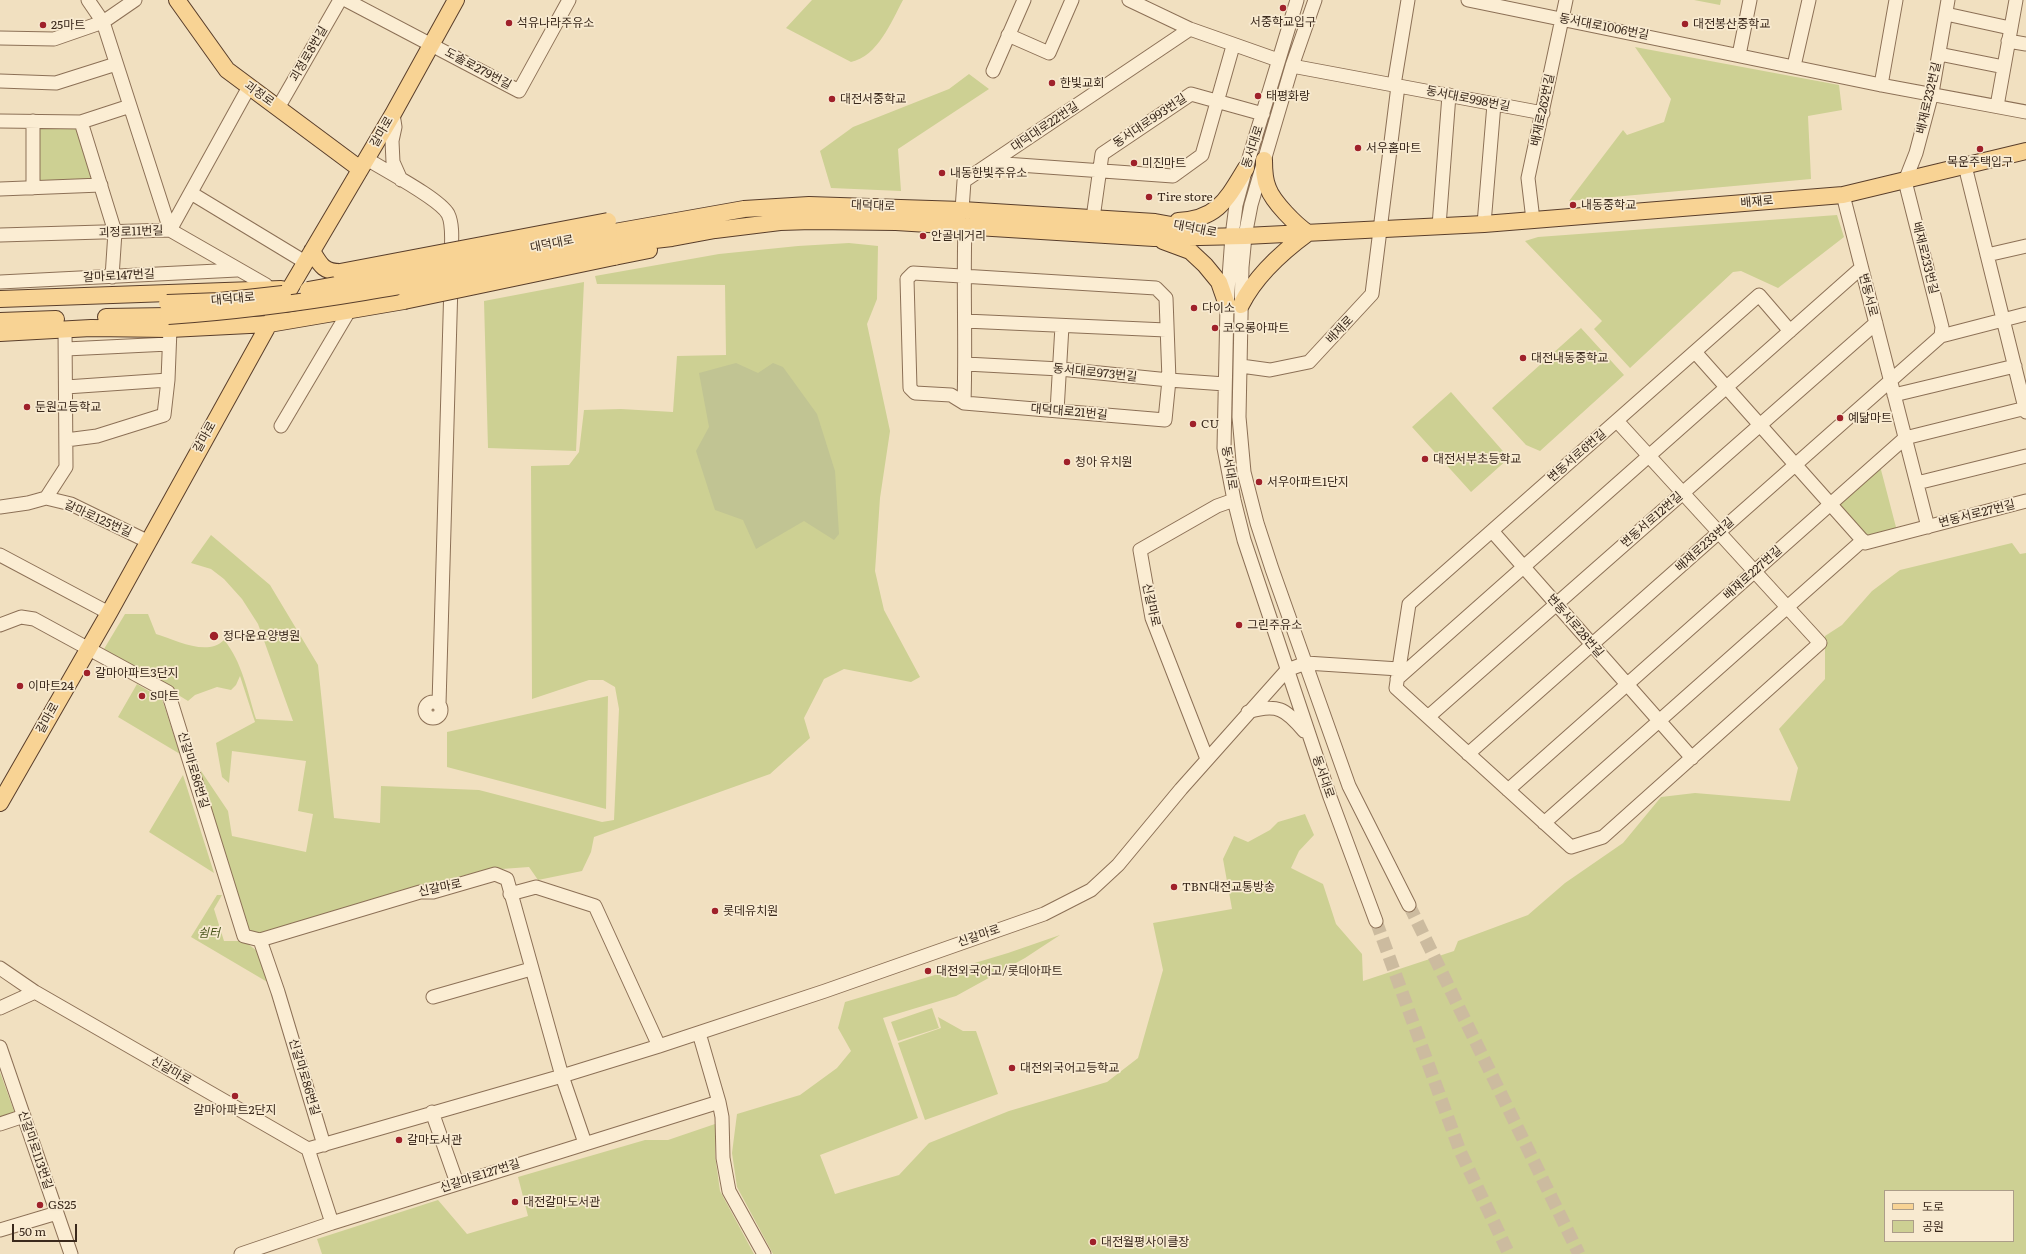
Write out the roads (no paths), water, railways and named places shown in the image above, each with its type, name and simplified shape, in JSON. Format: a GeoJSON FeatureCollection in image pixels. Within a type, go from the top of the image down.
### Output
{"type":"FeatureCollection","features":[{"type":"Feature","properties":{"kind":"main road","name":"괴정로"},"geometry":{"type":"LineString","coordinates":[[177,0],[228,70],[278,108],[363,164]]}},
{"type":"Feature","properties":{"kind":"main road","name":"갈마로"},"geometry":{"type":"LineString","coordinates":[[0,802],[87,649],[109,614],[269,324],[393,114],[456,0]]}},
{"type":"Feature","properties":{"kind":"main road","name":"배재로"},"geometry":{"type":"LineString","coordinates":[[1238,236],[1484,224],[1843,195],[2026,151]]}},
{"type":"Feature","properties":{"kind":"main road"},"geometry":{"type":"LineString","coordinates":[[1154,238],[1190,251],[1219,282],[1234,305],[1290,246],[1308,233],[1295,224],[1268,190],[1264,174],[1264,160]]}},
{"type":"Feature","properties":{"kind":"main road"},"geometry":{"type":"LineString","coordinates":[[1155,222],[1195,220],[1213,211],[1227,199],[1246,168]]}},
{"type":"Feature","properties":{"kind":"main road","name":"대덕대로"},"geometry":{"type":"LineString","coordinates":[[670,230],[717,213],[778,206],[856,205],[1155,222],[1238,236]]}},
{"type":"Feature","properties":{"kind":"main road","name":"대덕대로"},"geometry":{"type":"LineString","coordinates":[[0,321],[168,323],[276,296],[430,268],[670,230],[715,230],[780,222],[856,220],[1154,238],[1238,236]]}},
{"type":"Feature","properties":{"kind":"main road"},"geometry":{"type":"LineString","coordinates":[[308,256],[330,272],[340,272],[611,239],[666,247],[670,230]]}},
{"type":"Feature","properties":{"kind":"main road"},"geometry":{"type":"LineString","coordinates":[[0,333],[168,323],[269,324],[404,301],[611,239]]}},
{"type":"Feature","properties":{"kind":"main road"},"geometry":{"type":"LineString","coordinates":[[0,299],[255,288],[291,289]]}},
{"type":"Feature","properties":{"kind":"main road","name":"대덕대로"},"geometry":{"type":"LineString","coordinates":[[0,308],[168,323]]}},
{"type":"Feature","properties":{"kind":"street"},"geometry":{"type":"LineString","coordinates":[[88,0],[102,22],[170,230],[237,270],[266,285]]}},
{"type":"Feature","properties":{"kind":"street"},"geometry":{"type":"LineString","coordinates":[[0,38],[54,39],[102,22],[136,0]]}},
{"type":"Feature","properties":{"kind":"street","name":"괴정로8번길"},"geometry":{"type":"LineString","coordinates":[[278,108],[340,0]]}},
{"type":"Feature","properties":{"kind":"street"},"geometry":{"type":"LineString","coordinates":[[346,0],[431,44]]}},
{"type":"Feature","properties":{"kind":"street","name":"도솔로279번길"},"geometry":{"type":"LineString","coordinates":[[431,44],[518,91],[569,0]]}},
{"type":"Feature","properties":{"kind":"street"},"geometry":{"type":"LineString","coordinates":[[992,71],[1023,0]]}},
{"type":"Feature","properties":{"kind":"street"},"geometry":{"type":"LineString","coordinates":[[1008,35],[1049,53],[1072,0]]}},
{"type":"Feature","properties":{"kind":"street"},"geometry":{"type":"LineString","coordinates":[[1129,0],[1147,4],[1190,29],[1234,46],[1278,60]]}},
{"type":"Feature","properties":{"kind":"street","name":"동서대로"},"geometry":{"type":"LineString","coordinates":[[1297,0],[1236,205],[1238,236],[1234,305],[1225,384],[1224,448],[1234,500],[1244,540],[1330,797],[1376,921]]}},
{"type":"Feature","properties":{"kind":"street","name":"동서대로"},"geometry":{"type":"LineString","coordinates":[[1238,236],[1251,205],[1292,66],[1315,0]]}},
{"type":"Feature","properties":{"kind":"street"},"geometry":{"type":"LineString","coordinates":[[1396,85],[1408,0]]}},
{"type":"Feature","properties":{"kind":"street","name":"동서대로1006번길"},"geometry":{"type":"LineString","coordinates":[[1468,0],[1739,54],[1882,85],[2026,112]]}},
{"type":"Feature","properties":{"kind":"street","name":"배재로262번길"},"geometry":{"type":"LineString","coordinates":[[1533,220],[1528,178],[1566,0]]}},
{"type":"Feature","properties":{"kind":"street"},"geometry":{"type":"LineString","coordinates":[[1739,54],[1750,0]]}},
{"type":"Feature","properties":{"kind":"street"},"geometry":{"type":"LineString","coordinates":[[1794,66],[1809,0]]}},
{"type":"Feature","properties":{"kind":"street"},"geometry":{"type":"LineString","coordinates":[[1882,85],[1896,0]]}},
{"type":"Feature","properties":{"kind":"street","name":"배재로232번길"},"geometry":{"type":"LineString","coordinates":[[1905,181],[1916,153],[1932,94],[1948,0]]}},
{"type":"Feature","properties":{"kind":"street"},"geometry":{"type":"LineString","coordinates":[[1996,106],[2016,0]]}},
{"type":"Feature","properties":{"kind":"street"},"geometry":{"type":"LineString","coordinates":[[1946,14],[2009,35],[2026,44]]}},
{"type":"Feature","properties":{"kind":"street","name":"대덕대로22번길"},"geometry":{"type":"LineString","coordinates":[[962,210],[964,181],[1190,29]]}},
{"type":"Feature","properties":{"kind":"street"},"geometry":{"type":"LineString","coordinates":[[991,163],[1173,176],[1202,155],[1234,46]]}},
{"type":"Feature","properties":{"kind":"street"},"geometry":{"type":"LineString","coordinates":[[1939,54],[2004,67]]}},
{"type":"Feature","properties":{"kind":"street"},"geometry":{"type":"LineString","coordinates":[[0,81],[56,83],[116,64]]}},
{"type":"Feature","properties":{"kind":"street","name":"동서대로998번길"},"geometry":{"type":"LineString","coordinates":[[1292,66],[1543,113]]}},
{"type":"Feature","properties":{"kind":"street","name":"배재로"},"geometry":{"type":"LineString","coordinates":[[1241,366],[1270,370],[1309,362],[1372,294],[1396,85]]}},
{"type":"Feature","properties":{"kind":"street","name":"괴정로11번길"},"geometry":{"type":"LineString","coordinates":[[0,236],[170,230],[249,87]]}},
{"type":"Feature","properties":{"kind":"street","name":"동서대로993번길"},"geometry":{"type":"LineString","coordinates":[[1093,218],[1098,171],[1102,154],[1190,94],[1263,114]]}},
{"type":"Feature","properties":{"kind":"street"},"geometry":{"type":"LineString","coordinates":[[1439,226],[1449,95]]}},
{"type":"Feature","properties":{"kind":"street"},"geometry":{"type":"LineString","coordinates":[[1484,224],[1494,104]]}},
{"type":"Feature","properties":{"kind":"street"},"geometry":{"type":"LineString","coordinates":[[0,121],[81,122],[130,106]]}},
{"type":"Feature","properties":{"kind":"street"},"geometry":{"type":"LineString","coordinates":[[393,114],[395,127],[392,141],[393,162],[401,180]]}},
{"type":"Feature","properties":{"kind":"street"},"geometry":{"type":"LineString","coordinates":[[33,121],[33,188]]}},
{"type":"Feature","properties":{"kind":"street"},"geometry":{"type":"LineString","coordinates":[[81,122],[115,232],[112,277]]}},
{"type":"Feature","properties":{"kind":"street"},"geometry":{"type":"LineString","coordinates":[[363,164],[401,180],[437,202],[448,214],[451,240],[439,704]]}},
{"type":"Feature","properties":{"kind":"street"},"geometry":{"type":"LineString","coordinates":[[1966,166],[2026,409]]}},
{"type":"Feature","properties":{"kind":"street","name":"배재로233번길"},"geometry":{"type":"LineString","coordinates":[[1905,181],[1942,327],[1941,336]]}},
{"type":"Feature","properties":{"kind":"street"},"geometry":{"type":"LineString","coordinates":[[0,189],[101,185]]}},
{"type":"Feature","properties":{"kind":"street"},"geometry":{"type":"LineString","coordinates":[[190,193],[308,256]]}},
{"type":"Feature","properties":{"kind":"street","name":"변동서로"},"geometry":{"type":"LineString","coordinates":[[1843,195],[1928,527]]}},
{"type":"Feature","properties":{"kind":"street"},"geometry":{"type":"LineString","coordinates":[[964,403],[966,364],[963,278],[965,226]]}},
{"type":"Feature","properties":{"kind":"street"},"geometry":{"type":"LineString","coordinates":[[1988,255],[2026,246]]}},
{"type":"Feature","properties":{"kind":"street"},"geometry":{"type":"LineString","coordinates":[[1617,421],[1649,456],[1683,493],[1719,532],[1820,643],[1603,837],[1571,847],[1396,688],[1398,674],[1523,567],[1649,456],[1726,388],[1790,331],[1862,268]]}},
{"type":"Feature","properties":{"kind":"street","name":"갈마로147번길"},"geometry":{"type":"LineString","coordinates":[[0,282],[237,270]]}},
{"type":"Feature","properties":{"kind":"street","name":"대덕대로21번길"},"geometry":{"type":"LineString","coordinates":[[913,273],[963,278],[1156,288],[1166,298],[1166,330],[1169,380],[1165,420],[964,403],[951,395],[915,393],[910,388],[907,279],[913,273]]}},
{"type":"Feature","properties":{"kind":"street","name":"변동서로6번길"},"geometry":{"type":"LineString","coordinates":[[1398,674],[1409,604],[1759,295],[1790,331]]}},
{"type":"Feature","properties":{"kind":"street","name":"동서대로"},"geometry":{"type":"LineString","coordinates":[[1234,305],[1241,366],[1239,417],[1244,472],[1264,543],[1349,786],[1409,905]]}},
{"type":"Feature","properties":{"kind":"street"},"geometry":{"type":"LineString","coordinates":[[281,426],[350,311]]}},
{"type":"Feature","properties":{"kind":"street","name":"배재로233번길"},"geometry":{"type":"LineString","coordinates":[[1468,754],[1890,379],[1941,336],[2026,314]]}},
{"type":"Feature","properties":{"kind":"street"},"geometry":{"type":"LineString","coordinates":[[965,322],[1166,330]]}},
{"type":"Feature","properties":{"kind":"street"},"geometry":{"type":"LineString","coordinates":[[66,440],[97,436],[164,415],[168,380],[168,323]]}},
{"type":"Feature","properties":{"kind":"street","name":"대덕대로"},"geometry":{"type":"LineString","coordinates":[[66,349],[168,323]]}},
{"type":"Feature","properties":{"kind":"street","name":"변동서로12번길"},"geometry":{"type":"LineString","coordinates":[[1428,717],[1876,323]]}},
{"type":"Feature","properties":{"kind":"street"},"geometry":{"type":"LineString","coordinates":[[1058,411],[1062,326]]}},
{"type":"Feature","properties":{"kind":"street"},"geometry":{"type":"LineString","coordinates":[[46,498],[66,467],[66,329]]}},
{"type":"Feature","properties":{"kind":"street"},"geometry":{"type":"LineString","coordinates":[[1694,352],[1865,543],[1928,527]]}},
{"type":"Feature","properties":{"kind":"street","name":"동서대로973번길"},"geometry":{"type":"LineString","coordinates":[[966,364],[1060,369],[1225,384]]}},
{"type":"Feature","properties":{"kind":"street"},"geometry":{"type":"LineString","coordinates":[[1894,395],[2015,366]]}},
{"type":"Feature","properties":{"kind":"street"},"geometry":{"type":"LineString","coordinates":[[66,387],[168,380]]}},
{"type":"Feature","properties":{"kind":"street","name":"배재로227번길"},"geometry":{"type":"LineString","coordinates":[[1508,790],[1905,438],[2026,409]]}},
{"type":"Feature","properties":{"kind":"street"},"geometry":{"type":"LineString","coordinates":[[1917,483],[2026,456]]}},
{"type":"Feature","properties":{"kind":"street","name":"갈마로125번길"},"geometry":{"type":"LineString","coordinates":[[0,507],[28,503],[46,498],[71,504],[149,542]]}},
{"type":"Feature","properties":{"kind":"street","name":"신갈마로"},"geometry":{"type":"LineString","coordinates":[[1207,759],[1152,618],[1140,550],[1216,506],[1234,500]]}},
{"type":"Feature","properties":{"kind":"street","name":"변동서로27번길"},"geometry":{"type":"LineString","coordinates":[[1928,527],[2026,501]]}},
{"type":"Feature","properties":{"kind":"street","name":"변동서로28번길"},"geometry":{"type":"LineString","coordinates":[[1492,531],[1692,758]]}},
{"type":"Feature","properties":{"kind":"street"},"geometry":{"type":"LineString","coordinates":[[1544,823],[1863,540]]}},
{"type":"Feature","properties":{"kind":"street"},"geometry":{"type":"LineString","coordinates":[[0,555],[109,614]]}},
{"type":"Feature","properties":{"kind":"street","name":"신갈마로86번길"},"geometry":{"type":"LineString","coordinates":[[0,626],[21,617],[34,619],[168,692],[244,936],[260,940],[278,992],[324,1145]]}},
{"type":"Feature","properties":{"kind":"street"},"geometry":{"type":"LineString","coordinates":[[1287,670],[1306,663],[1398,674]]}},
{"type":"Feature","properties":{"kind":"street","name":"신갈마로"},"geometry":{"type":"LineString","coordinates":[[0,968],[35,992],[308,1149],[432,1112],[562,1076],[659,1046],[825,991],[1044,914],[1091,890],[1128,855],[1207,759],[1287,670]]}},
{"type":"Feature","properties":{"kind":"street"},"geometry":{"type":"LineString","coordinates":[[1248,712],[1263,707],[1282,709],[1291,716],[1310,738]]}},
{"type":"Feature","properties":{"kind":"street","name":"신갈마로"},"geometry":{"type":"LineString","coordinates":[[260,940],[420,892],[433,892],[496,874],[507,879],[562,1076],[585,1143]]}},
{"type":"Feature","properties":{"kind":"street"},"geometry":{"type":"LineString","coordinates":[[510,894],[536,887],[595,906],[659,1046]]}},
{"type":"Feature","properties":{"kind":"street"},"geometry":{"type":"LineString","coordinates":[[433,997],[531,968]]}},
{"type":"Feature","properties":{"kind":"street"},"geometry":{"type":"LineString","coordinates":[[0,1008],[35,992]]}},
{"type":"Feature","properties":{"kind":"street"},"geometry":{"type":"LineString","coordinates":[[698,1033],[719,1102],[722,1117],[723,1158],[729,1191],[764,1254]]}},
{"type":"Feature","properties":{"kind":"street","name":"신갈마로113번길"},"geometry":{"type":"LineString","coordinates":[[0,1047],[71,1254]]}},
{"type":"Feature","properties":{"kind":"street","name":"신갈마로127번길"},"geometry":{"type":"LineString","coordinates":[[242,1254],[332,1223],[457,1183],[719,1102]]}},
{"type":"Feature","properties":{"kind":"street"},"geometry":{"type":"LineString","coordinates":[[432,1112],[457,1183]]}},
{"type":"Feature","properties":{"kind":"street"},"geometry":{"type":"LineString","coordinates":[[0,1124],[24,1116]]}},
{"type":"Feature","properties":{"kind":"street"},"geometry":{"type":"LineString","coordinates":[[308,1149],[332,1223]]}},
{"type":"Feature","properties":{"kind":"street"},"geometry":{"type":"LineString","coordinates":[[0,1230],[56,1212]]}},
{"type":"Feature","properties":{"kind":"tunnel"},"geometry":{"type":"LineString","coordinates":[[1409,905],[1579,1254]]}},
{"type":"Feature","properties":{"kind":"tunnel"},"geometry":{"type":"LineString","coordinates":[[1376,921],[1460,1151],[1509,1254]]}},
{"type":"Feature","properties":{"kind":"place","name":"서중학교입구"},"geometry":{"type":"Point","coordinates":[1283,8]}},
{"type":"Feature","properties":{"kind":"place","name":"석유나라주유소"},"geometry":{"type":"Point","coordinates":[509,23]}},
{"type":"Feature","properties":{"kind":"place","name":"대전봉산중학교"},"geometry":{"type":"Point","coordinates":[1685,24]}},
{"type":"Feature","properties":{"kind":"place","name":"25마트"},"geometry":{"type":"Point","coordinates":[43,25]}},
{"type":"Feature","properties":{"kind":"place","name":"한빛교회"},"geometry":{"type":"Point","coordinates":[1052,83]}},
{"type":"Feature","properties":{"kind":"place","name":"태평화랑"},"geometry":{"type":"Point","coordinates":[1258,96]}},
{"type":"Feature","properties":{"kind":"place","name":"대전서중학교"},"geometry":{"type":"Point","coordinates":[832,99]}},
{"type":"Feature","properties":{"kind":"place","name":"서우홈마트"},"geometry":{"type":"Point","coordinates":[1358,148]}},
{"type":"Feature","properties":{"kind":"place","name":"목운주택입구"},"geometry":{"type":"Point","coordinates":[1980,149]}},
{"type":"Feature","properties":{"kind":"place","name":"미진마트"},"geometry":{"type":"Point","coordinates":[1134,163]}},
{"type":"Feature","properties":{"kind":"place","name":"내동한빛주유소"},"geometry":{"type":"Point","coordinates":[942,173]}},
{"type":"Feature","properties":{"kind":"place","name":"Tire store"},"geometry":{"type":"Point","coordinates":[1149,197]}},
{"type":"Feature","properties":{"kind":"place","name":"내동중학교"},"geometry":{"type":"Point","coordinates":[1573,205]}},
{"type":"Feature","properties":{"kind":"place","name":"안골네거리"},"geometry":{"type":"Point","coordinates":[923,236]}},
{"type":"Feature","properties":{"kind":"place","name":"다이소"},"geometry":{"type":"Point","coordinates":[1194,308]}},
{"type":"Feature","properties":{"kind":"place","name":"코오롱아파트"},"geometry":{"type":"Point","coordinates":[1215,328]}},
{"type":"Feature","properties":{"kind":"place","name":"대전내동중학교"},"geometry":{"type":"Point","coordinates":[1523,358]}},
{"type":"Feature","properties":{"kind":"place","name":"둔원고등학교"},"geometry":{"type":"Point","coordinates":[27,407]}},
{"type":"Feature","properties":{"kind":"place","name":"예닮마트"},"geometry":{"type":"Point","coordinates":[1840,418]}},
{"type":"Feature","properties":{"kind":"place","name":"CU"},"geometry":{"type":"Point","coordinates":[1193,424]}},
{"type":"Feature","properties":{"kind":"place","name":"대전서부초등학교"},"geometry":{"type":"Point","coordinates":[1425,459]}},
{"type":"Feature","properties":{"kind":"place","name":"청아 유치원"},"geometry":{"type":"Point","coordinates":[1067,462]}},
{"type":"Feature","properties":{"kind":"place","name":"서우아파트1단지"},"geometry":{"type":"Point","coordinates":[1259,482]}},
{"type":"Feature","properties":{"kind":"place","name":"그린주유소"},"geometry":{"type":"Point","coordinates":[1239,625]}},
{"type":"Feature","properties":{"kind":"place","name":"정다운요양병원"},"geometry":{"type":"Point","coordinates":[214,636]}},
{"type":"Feature","properties":{"kind":"place","name":"갈마아파트3단지"},"geometry":{"type":"Point","coordinates":[87,673]}},
{"type":"Feature","properties":{"kind":"place","name":"이마트24"},"geometry":{"type":"Point","coordinates":[20,686]}},
{"type":"Feature","properties":{"kind":"place","name":"S마트"},"geometry":{"type":"Point","coordinates":[142,696]}},
{"type":"Feature","properties":{"kind":"place","name":"TBN대전교통방송"},"geometry":{"type":"Point","coordinates":[1174,887]}},
{"type":"Feature","properties":{"kind":"place","name":"롯데유치원"},"geometry":{"type":"Point","coordinates":[715,911]}},
{"type":"Feature","properties":{"kind":"place","name":"대전외국어고/롯데아파트"},"geometry":{"type":"Point","coordinates":[928,971]}},
{"type":"Feature","properties":{"kind":"place","name":"대전외국어고등학교"},"geometry":{"type":"Point","coordinates":[1012,1068]}},
{"type":"Feature","properties":{"kind":"place","name":"갈마아파트2단지"},"geometry":{"type":"Point","coordinates":[235,1096]}},
{"type":"Feature","properties":{"kind":"place","name":"갈마도서관"},"geometry":{"type":"Point","coordinates":[399,1140]}},
{"type":"Feature","properties":{"kind":"place","name":"대전갈마도서관"},"geometry":{"type":"Point","coordinates":[515,1202]}},
{"type":"Feature","properties":{"kind":"place","name":"GS25"},"geometry":{"type":"Point","coordinates":[40,1205]}},
{"type":"Feature","properties":{"kind":"place","name":"대전월평사이클장"},"geometry":{"type":"Point","coordinates":[1093,1242]}},
{"type":"Feature","properties":{"kind":"park label","name":"쉼터"},"geometry":{"type":"Point","coordinates":[209,933]}}]}
